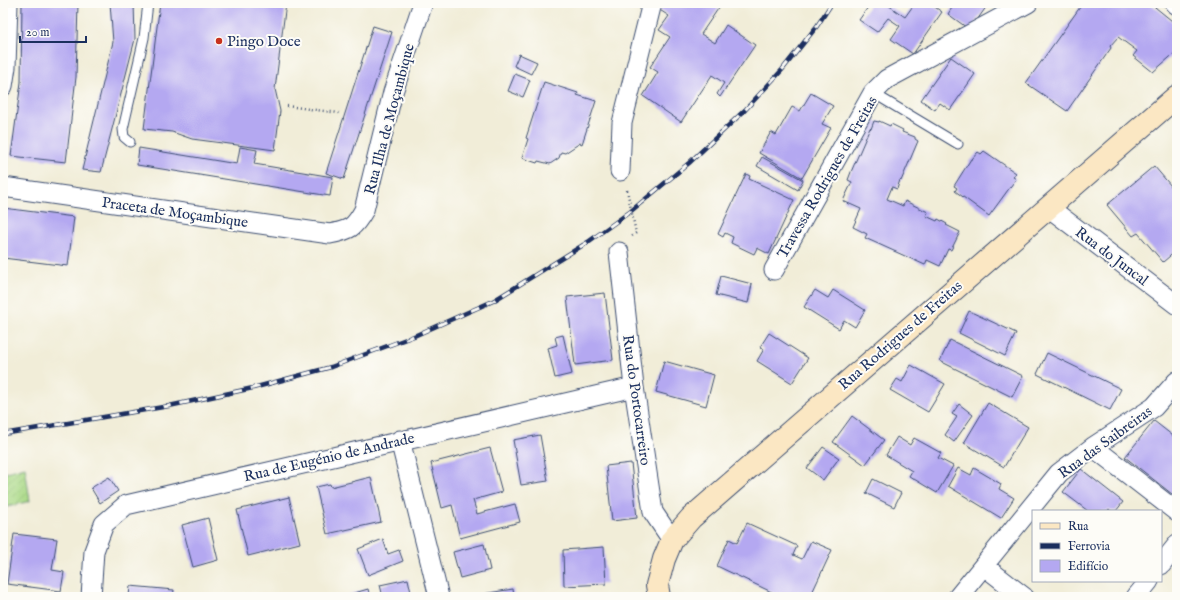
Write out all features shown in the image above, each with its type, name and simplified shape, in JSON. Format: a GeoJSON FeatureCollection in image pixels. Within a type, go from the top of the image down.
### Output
{"type":"FeatureCollection","features":[{"type":"Feature","properties":{"kind":"main road","name":"Rua Rodrigues de Freitas"},"geometry":{"type":"LineString","coordinates":[[659,597],[658,585],[664,560],[672,540],[691,518],[1177,96]]}},
{"type":"Feature","properties":{"kind":"street"},"geometry":{"type":"LineString","coordinates":[[3,86],[8,3]]}},
{"type":"Feature","properties":{"kind":"street","name":"Rua Ilha de Moçambique"},"geometry":{"type":"LineString","coordinates":[[348,230],[358,222],[364,210],[393,92],[422,3]]}},
{"type":"Feature","properties":{"kind":"street"},"geometry":{"type":"LineString","coordinates":[[620,171],[622,123],[652,3]]}},
{"type":"Feature","properties":{"kind":"street","name":"Travessa Rodrigues de Freitas"},"geometry":{"type":"LineString","coordinates":[[774,270],[873,93],[888,79],[1028,3]]}},
{"type":"Feature","properties":{"kind":"street","name":"Praceta de Moçambique"},"geometry":{"type":"LineString","coordinates":[[3,188],[330,234],[348,230]]}},
{"type":"Feature","properties":{"kind":"street","name":"Rua do Juncal"},"geometry":{"type":"LineString","coordinates":[[1048,207],[1177,304]]}},
{"type":"Feature","properties":{"kind":"street","name":"Rua do Portocarreiro"},"geometry":{"type":"LineString","coordinates":[[619,252],[634,387],[652,512],[672,540]]}},
{"type":"Feature","properties":{"kind":"street","name":"Rua das Saibreiras"},"geometry":{"type":"LineString","coordinates":[[958,597],[1059,473],[1093,447],[1154,407],[1177,381]]}},
{"type":"Feature","properties":{"kind":"street","name":"Rua de Eugénio de Andrade"},"geometry":{"type":"LineString","coordinates":[[91,597],[94,551],[104,524],[126,505],[400,440],[634,387]]}},
{"type":"Feature","properties":{"kind":"street"},"geometry":{"type":"LineString","coordinates":[[400,440],[440,597]]}},
{"type":"Feature","properties":{"kind":"street"},"geometry":{"type":"LineString","coordinates":[[1093,447],[1177,512]]}},
{"type":"Feature","properties":{"kind":"street"},"geometry":{"type":"LineString","coordinates":[[1162,565],[1177,545]]}},
{"type":"Feature","properties":{"kind":"street"},"geometry":{"type":"LineString","coordinates":[[984,566],[1024,597]]}},
{"type":"Feature","properties":{"kind":"street"},"geometry":{"type":"LineString","coordinates":[[1136,597],[1148,582]]}},
{"type":"Feature","properties":{"kind":"lane"},"geometry":{"type":"LineString","coordinates":[[130,142],[124,137],[123,129],[144,38],[148,3]]}},
{"type":"Feature","properties":{"kind":"lane"},"geometry":{"type":"LineString","coordinates":[[873,93],[958,144]]}},
{"type":"Feature","properties":{"kind":"path"},"geometry":{"type":"LineString","coordinates":[[287,106],[339,113]]}},
{"type":"Feature","properties":{"kind":"path"},"geometry":{"type":"LineString","coordinates":[[619,252],[627,246],[626,240],[636,233],[625,179],[630,174],[627,171],[620,171]]}},
{"type":"Feature","properties":{"kind":"green space"},"geometry":{"type":"Polygon","coordinates":[[[25,467],[30,501],[3,508],[3,473],[25,467]]]}},
{"type":"Feature","properties":{"kind":"building"},"geometry":{"type":"Polygon","coordinates":[[[22,3],[78,3],[76,77],[66,162],[11,156],[21,82],[22,3]]]}},
{"type":"Feature","properties":{"kind":"building"},"geometry":{"type":"Polygon","coordinates":[[[110,3],[134,3],[135,39],[101,172],[82,170],[113,42],[110,3]]]}},
{"type":"Feature","properties":{"kind":"building"},"geometry":{"type":"Polygon","coordinates":[[[160,3],[286,3],[275,89],[280,111],[275,150],[192,139],[172,132],[144,129],[160,3]]]}},
{"type":"Feature","properties":{"kind":"building"},"geometry":{"type":"Polygon","coordinates":[[[654,3],[722,3],[701,34],[715,43],[726,25],[755,45],[720,97],[717,94],[724,83],[712,75],[681,122],[643,96],[658,72],[650,67],[670,37],[659,30],[669,16],[652,5],[654,3]]]}},
{"type":"Feature","properties":{"kind":"building"},"geometry":{"type":"Polygon","coordinates":[[[871,3],[885,3],[905,17],[915,3],[929,3],[942,12],[913,54],[891,39],[900,26],[888,18],[877,32],[859,20],[871,3]]]}},
{"type":"Feature","properties":{"kind":"building"},"geometry":{"type":"Polygon","coordinates":[[[955,3],[989,3],[970,30],[948,14],[955,3]]]}},
{"type":"Feature","properties":{"kind":"building"},"geometry":{"type":"Polygon","coordinates":[[[1083,3],[1150,3],[1177,25],[1177,51],[1153,72],[1133,56],[1137,51],[1118,37],[1110,46],[1111,48],[1067,111],[1026,83],[1083,3]]]}},
{"type":"Feature","properties":{"kind":"building"},"geometry":{"type":"Polygon","coordinates":[[[373,26],[392,32],[344,179],[326,173],[373,26]]]}},
{"type":"Feature","properties":{"kind":"building"},"geometry":{"type":"Polygon","coordinates":[[[519,54],[537,62],[531,74],[514,66],[519,54]]]}},
{"type":"Feature","properties":{"kind":"building"},"geometry":{"type":"Polygon","coordinates":[[[951,57],[975,74],[950,110],[940,103],[935,110],[921,100],[951,57]]]}},
{"type":"Feature","properties":{"kind":"building"},"geometry":{"type":"Polygon","coordinates":[[[515,74],[530,80],[523,97],[508,91],[515,74]]]}},
{"type":"Feature","properties":{"kind":"building"},"geometry":{"type":"Polygon","coordinates":[[[544,82],[578,93],[577,95],[596,101],[582,144],[580,143],[565,153],[561,152],[559,158],[550,164],[538,161],[537,163],[522,158],[528,139],[526,138],[544,82]]]}},
{"type":"Feature","properties":{"kind":"building"},"geometry":{"type":"Polygon","coordinates":[[[811,93],[833,106],[822,124],[831,128],[802,178],[759,153],[771,132],[776,135],[792,107],[800,111],[811,93]]]}},
{"type":"Feature","properties":{"kind":"building"},"geometry":{"type":"Polygon","coordinates":[[[874,121],[879,121],[890,126],[891,124],[903,130],[902,132],[915,137],[918,141],[897,189],[892,187],[887,199],[903,206],[905,201],[928,212],[926,216],[937,221],[938,219],[960,232],[951,250],[948,249],[940,266],[927,260],[925,265],[865,238],[867,234],[853,227],[861,209],[843,201],[852,182],[848,180],[851,172],[874,121]]]}},
{"type":"Feature","properties":{"kind":"building"},"geometry":{"type":"Polygon","coordinates":[[[240,147],[257,150],[254,164],[333,177],[330,196],[137,165],[139,148],[237,164],[240,147]]]}},
{"type":"Feature","properties":{"kind":"building"},"geometry":{"type":"Polygon","coordinates":[[[984,151],[1016,173],[1013,177],[1016,179],[989,216],[955,191],[957,188],[954,186],[971,159],[978,152],[981,154],[984,151]]]}},
{"type":"Feature","properties":{"kind":"building"},"geometry":{"type":"Polygon","coordinates":[[[762,157],[803,180],[798,190],[757,166],[762,157]]]}},
{"type":"Feature","properties":{"kind":"building"},"geometry":{"type":"Polygon","coordinates":[[[1154,166],[1177,193],[1177,250],[1163,262],[1138,233],[1133,236],[1107,205],[1154,166]]]}},
{"type":"Feature","properties":{"kind":"building"},"geometry":{"type":"Polygon","coordinates":[[[746,174],[750,176],[749,179],[794,200],[769,254],[757,248],[754,254],[731,243],[733,237],[725,233],[723,237],[718,234],[746,174]]]}},
{"type":"Feature","properties":{"kind":"building"},"geometry":{"type":"Polygon","coordinates":[[[3,208],[74,217],[68,266],[3,258],[3,208]]]}},
{"type":"Feature","properties":{"kind":"building"},"geometry":{"type":"Polygon","coordinates":[[[721,276],[752,284],[748,303],[716,295],[721,276]]]}},
{"type":"Feature","properties":{"kind":"building"},"geometry":{"type":"Polygon","coordinates":[[[815,290],[828,298],[833,290],[865,310],[855,327],[844,320],[839,329],[804,307],[815,290]]]}},
{"type":"Feature","properties":{"kind":"building"},"geometry":{"type":"Polygon","coordinates":[[[605,293],[613,360],[575,365],[567,297],[605,293]]]}},
{"type":"Feature","properties":{"kind":"building"},"geometry":{"type":"Polygon","coordinates":[[[969,311],[1016,333],[1005,356],[959,333],[969,311]]]}},
{"type":"Feature","properties":{"kind":"building"},"geometry":{"type":"Polygon","coordinates":[[[769,333],[808,358],[792,383],[757,361],[764,349],[760,347],[769,333]]]}},
{"type":"Feature","properties":{"kind":"building"},"geometry":{"type":"Polygon","coordinates":[[[563,335],[572,374],[555,378],[548,348],[557,345],[555,337],[563,335]]]}},
{"type":"Feature","properties":{"kind":"building"},"geometry":{"type":"Polygon","coordinates":[[[950,340],[1023,376],[1012,397],[940,361],[950,340]]]}},
{"type":"Feature","properties":{"kind":"building"},"geometry":{"type":"Polygon","coordinates":[[[1047,353],[1121,389],[1110,410],[1037,374],[1047,353]]]}},
{"type":"Feature","properties":{"kind":"building"},"geometry":{"type":"Polygon","coordinates":[[[664,361],[714,375],[706,406],[656,392],[664,361]]]}},
{"type":"Feature","properties":{"kind":"building"},"geometry":{"type":"Polygon","coordinates":[[[911,365],[945,384],[928,412],[890,390],[897,379],[902,382],[911,365]]]}},
{"type":"Feature","properties":{"kind":"building"},"geometry":{"type":"Polygon","coordinates":[[[988,403],[1028,427],[1004,467],[964,443],[988,403]]]}},
{"type":"Feature","properties":{"kind":"building"},"geometry":{"type":"Polygon","coordinates":[[[959,404],[973,415],[954,442],[945,435],[957,417],[952,414],[959,404]]]}},
{"type":"Feature","properties":{"kind":"building"},"geometry":{"type":"Polygon","coordinates":[[[852,416],[884,440],[865,465],[833,442],[852,416]]]}},
{"type":"Feature","properties":{"kind":"building"},"geometry":{"type":"Polygon","coordinates":[[[1154,421],[1177,439],[1177,498],[1125,457],[1154,421]]]}},
{"type":"Feature","properties":{"kind":"building"},"geometry":{"type":"Polygon","coordinates":[[[540,435],[548,481],[521,485],[513,440],[540,435]]]}},
{"type":"Feature","properties":{"kind":"building"},"geometry":{"type":"Polygon","coordinates":[[[897,437],[910,445],[914,438],[941,453],[938,458],[953,466],[937,493],[909,476],[912,471],[886,455],[897,437]]]}},
{"type":"Feature","properties":{"kind":"building"},"geometry":{"type":"Polygon","coordinates":[[[823,447],[839,458],[823,480],[807,468],[823,447]]]}},
{"type":"Feature","properties":{"kind":"building"},"geometry":{"type":"Polygon","coordinates":[[[490,448],[502,492],[473,500],[477,514],[515,504],[520,522],[460,538],[452,505],[442,508],[431,463],[490,448]]]}},
{"type":"Feature","properties":{"kind":"building"},"geometry":{"type":"Polygon","coordinates":[[[631,463],[637,518],[612,521],[606,466],[631,463]]]}},
{"type":"Feature","properties":{"kind":"building"},"geometry":{"type":"Polygon","coordinates":[[[958,468],[971,475],[974,468],[1001,484],[999,489],[1014,498],[1001,518],[948,486],[958,468]]]}},
{"type":"Feature","properties":{"kind":"building"},"geometry":{"type":"Polygon","coordinates":[[[1081,469],[1123,502],[1117,510],[1087,510],[1063,492],[1081,469]]]}},
{"type":"Feature","properties":{"kind":"building"},"geometry":{"type":"Polygon","coordinates":[[[109,477],[118,491],[100,503],[91,488],[109,477]]]}},
{"type":"Feature","properties":{"kind":"building"},"geometry":{"type":"Polygon","coordinates":[[[371,477],[381,522],[327,534],[316,487],[330,484],[331,487],[371,477]]]}},
{"type":"Feature","properties":{"kind":"building"},"geometry":{"type":"Polygon","coordinates":[[[873,479],[901,493],[894,507],[866,493],[873,479]]]}},
{"type":"Feature","properties":{"kind":"building"},"geometry":{"type":"Polygon","coordinates":[[[289,497],[300,543],[248,556],[237,510],[289,497]]]}},
{"type":"Feature","properties":{"kind":"building"},"geometry":{"type":"Polygon","coordinates":[[[208,518],[218,560],[193,567],[182,525],[208,518]]]}},
{"type":"Feature","properties":{"kind":"building"},"geometry":{"type":"Polygon","coordinates":[[[747,523],[797,546],[793,555],[802,559],[811,541],[832,550],[810,597],[782,597],[717,566],[729,539],[737,543],[747,523]]]}},
{"type":"Feature","properties":{"kind":"building"},"geometry":{"type":"Polygon","coordinates":[[[14,534],[57,539],[52,570],[64,572],[61,591],[7,584],[14,534]]]}},
{"type":"Feature","properties":{"kind":"building"},"geometry":{"type":"Polygon","coordinates":[[[383,539],[388,554],[399,550],[403,561],[368,575],[358,549],[383,539]]]}},
{"type":"Feature","properties":{"kind":"building"},"geometry":{"type":"Polygon","coordinates":[[[484,544],[490,570],[460,578],[453,552],[484,544]]]}},
{"type":"Feature","properties":{"kind":"building"},"geometry":{"type":"Polygon","coordinates":[[[604,547],[606,584],[564,586],[563,550],[604,547]]]}},
{"type":"Feature","properties":{"kind":"building"},"geometry":{"type":"Polygon","coordinates":[[[408,579],[412,597],[383,597],[380,585],[408,579]]]}},
{"type":"Feature","properties":{"kind":"building"},"geometry":{"type":"Polygon","coordinates":[[[130,586],[174,590],[173,597],[129,597],[130,586]]]}},
{"type":"Feature","properties":{"kind":"building"},"geometry":{"type":"Polygon","coordinates":[[[368,589],[370,597],[341,597],[368,589]]]}},
{"type":"Feature","properties":{"kind":"building"},"geometry":{"type":"Polygon","coordinates":[[[513,589],[514,597],[470,597],[470,596],[513,589]]]}},
{"type":"Feature","properties":{"kind":"railway"},"geometry":{"type":"LineString","coordinates":[[3,434],[169,406],[253,388],[331,367],[414,336],[493,301],[588,242],[631,211],[689,163],[745,110],[782,70],[817,26],[832,3]]}},
{"type":"Feature","properties":{"kind":"place","name":"Pingo Doce"},"geometry":{"type":"Point","coordinates":[219,41]}}]}
